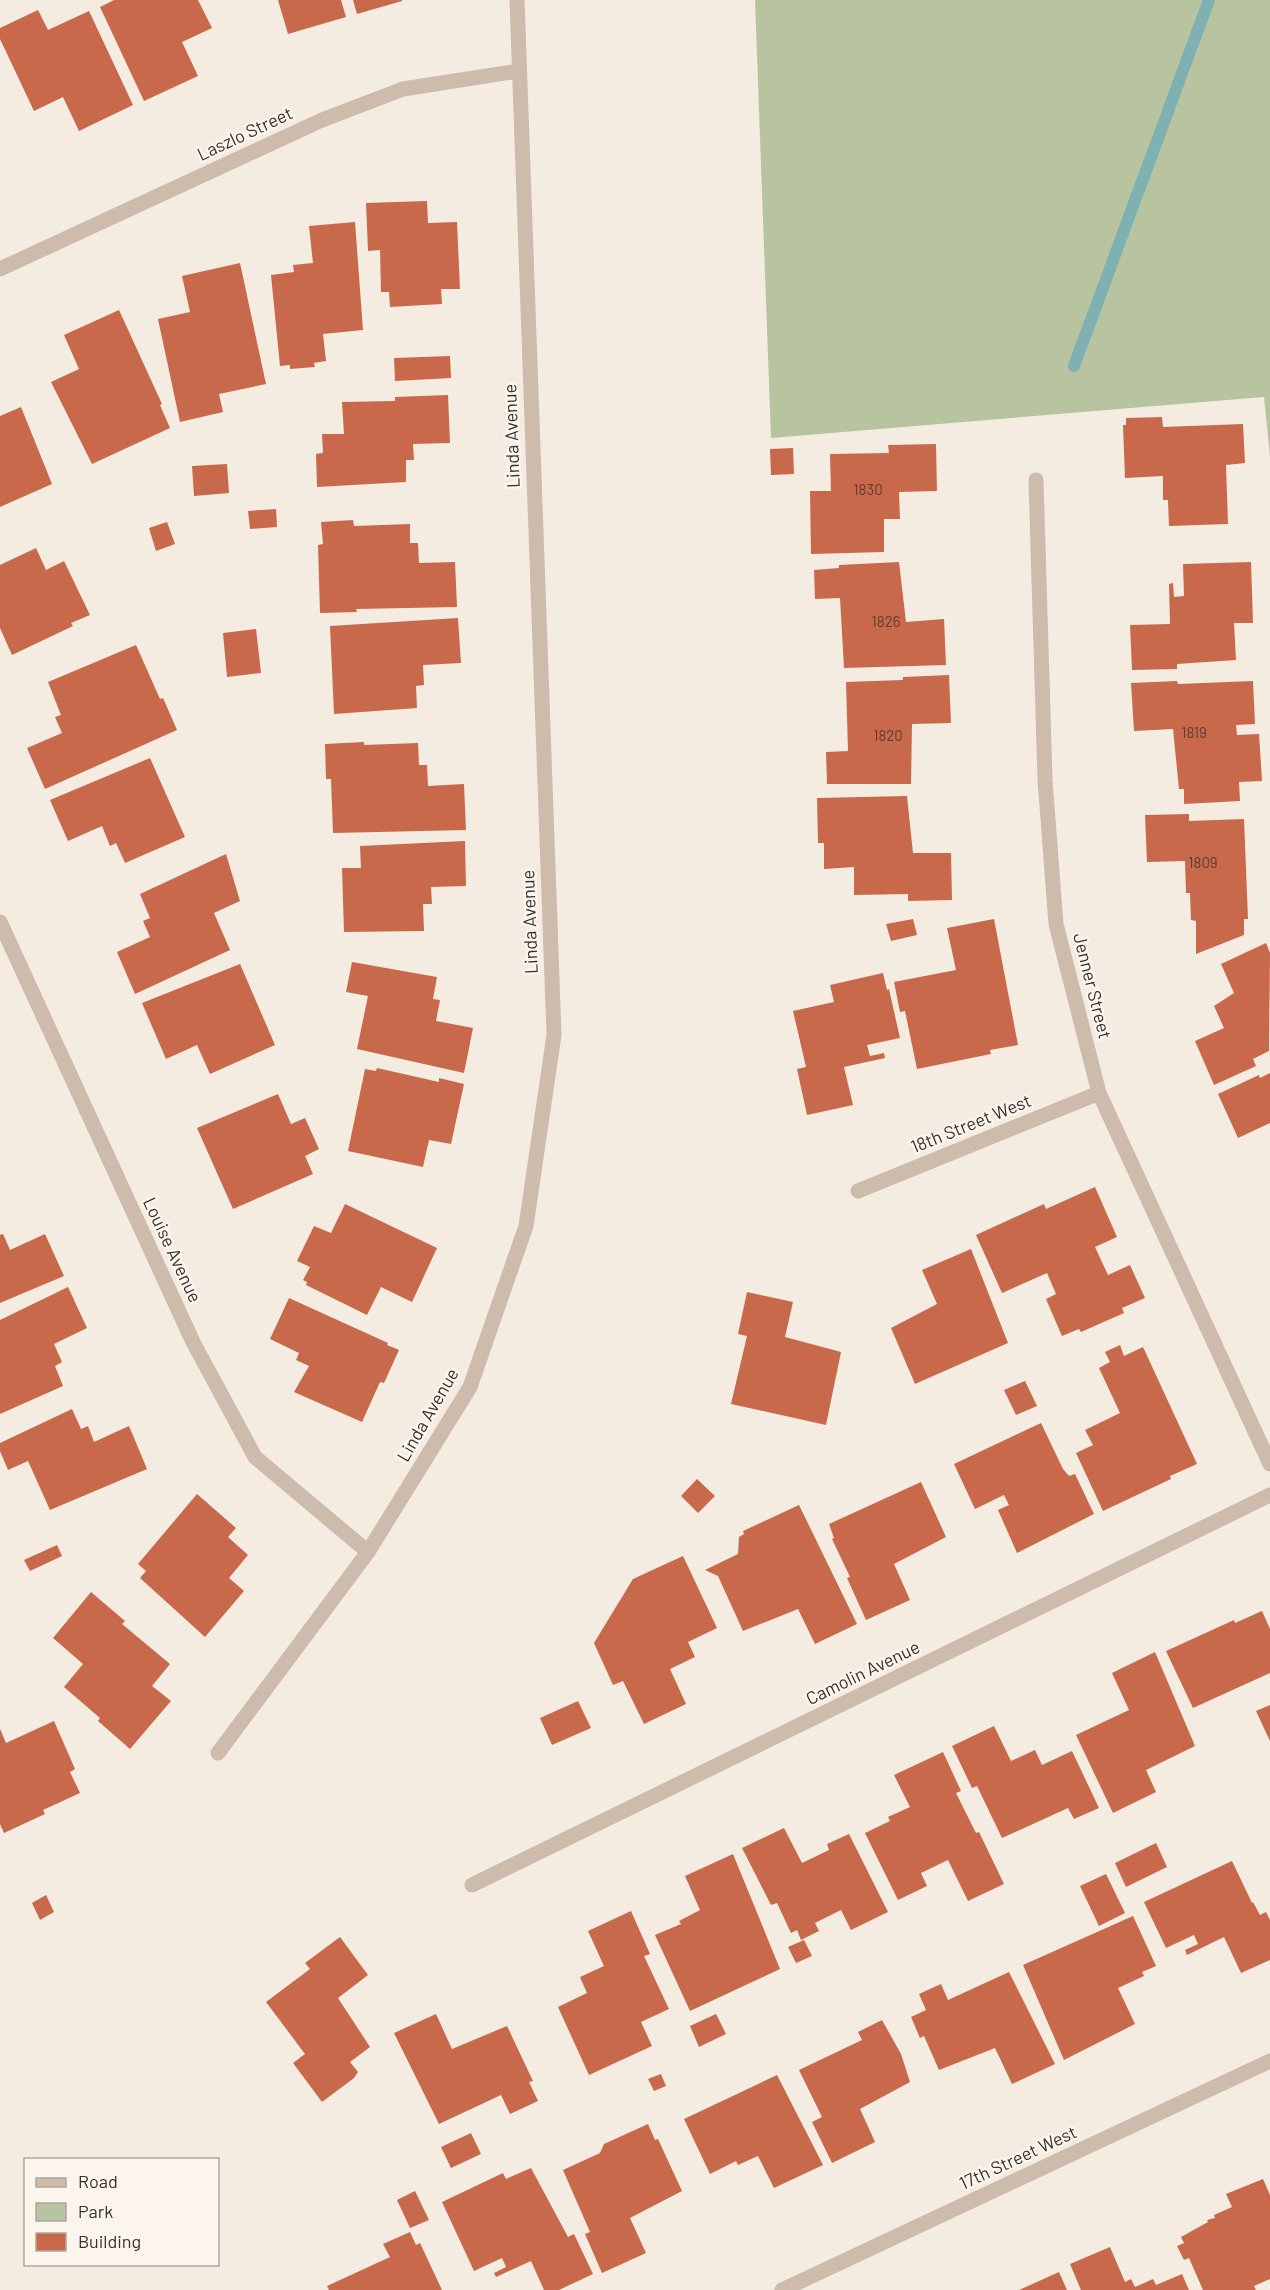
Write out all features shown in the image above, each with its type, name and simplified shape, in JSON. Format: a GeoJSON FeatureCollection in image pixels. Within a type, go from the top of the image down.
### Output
{"type":"FeatureCollection","features":[{"type":"Feature","properties":{"kind":"street","name":"Linda Avenue"},"geometry":{"type":"LineString","coordinates":[[218,1753],[368,1552],[470,1387],[526,1226],[554,1035],[517,0]]}},
{"type":"Feature","properties":{"kind":"street","name":"Laszlo Street"},"geometry":{"type":"LineString","coordinates":[[0,269],[322,120],[393,93],[518,71]]}},
{"type":"Feature","properties":{"kind":"street","name":"Jenner Street"},"geometry":{"type":"LineString","coordinates":[[1036,480],[1045,780],[1056,924],[1099,1093],[1270,1464]]}},
{"type":"Feature","properties":{"kind":"street","name":"Louise Avenue"},"geometry":{"type":"LineString","coordinates":[[0,922],[193,1342],[255,1457],[368,1552]]}},
{"type":"Feature","properties":{"kind":"street","name":"18th Street West"},"geometry":{"type":"LineString","coordinates":[[858,1191],[1099,1093]]}},
{"type":"Feature","properties":{"kind":"street","name":"Camolin Avenue"},"geometry":{"type":"LineString","coordinates":[[472,1885],[1270,1495]]}},
{"type":"Feature","properties":{"kind":"street","name":"17th Street West"},"geometry":{"type":"LineString","coordinates":[[782,2290],[1270,2061]]}},
{"type":"Feature","properties":{"kind":"green space"},"geometry":{"type":"Polygon","coordinates":[[[755,0],[1270,0],[1270,456],[1264,397],[771,438],[755,0]]]}},
{"type":"Feature","properties":{"kind":"building"},"geometry":{"type":"Polygon","coordinates":[[[114,0],[198,0],[212,28],[182,42],[198,76],[144,101],[100,7],[114,0]]]}},
{"type":"Feature","properties":{"kind":"building"},"geometry":{"type":"Polygon","coordinates":[[[278,0],[341,0],[346,17],[288,34],[278,0]]]}},
{"type":"Feature","properties":{"kind":"building"},"geometry":{"type":"Polygon","coordinates":[[[353,0],[402,0],[402,1],[357,14],[353,0]]]}},
{"type":"Feature","properties":{"kind":"building"},"geometry":{"type":"Polygon","coordinates":[[[38,10],[48,30],[89,11],[133,105],[79,131],[63,97],[34,111],[0,39],[0,28],[38,10]]]}},
{"type":"Feature","properties":{"kind":"building"},"geometry":{"type":"Polygon","coordinates":[[[427,201],[428,223],[457,222],[460,289],[441,289],[442,304],[390,307],[389,292],[381,292],[380,250],[368,251],[366,203],[427,201]]]}},
{"type":"Feature","properties":{"kind":"building"},"geometry":{"type":"Polygon","coordinates":[[[355,222],[363,330],[323,334],[326,361],[314,363],[315,367],[290,369],[290,365],[280,366],[271,275],[294,272],[293,265],[313,263],[309,226],[355,222]]]}},
{"type":"Feature","properties":{"kind":"building"},"geometry":{"type":"Polygon","coordinates":[[[240,263],[266,384],[219,394],[223,412],[180,422],[158,319],[190,312],[182,276],[240,263]]]}},
{"type":"Feature","properties":{"kind":"building"},"geometry":{"type":"Polygon","coordinates":[[[119,310],[162,404],[160,405],[170,428],[92,464],[51,382],[79,369],[64,335],[119,310]]]}},
{"type":"Feature","properties":{"kind":"building"},"geometry":{"type":"Polygon","coordinates":[[[450,356],[451,378],[395,381],[394,358],[450,356]]]}},
{"type":"Feature","properties":{"kind":"building"},"geometry":{"type":"Polygon","coordinates":[[[448,395],[450,443],[413,444],[414,460],[406,460],[406,482],[317,487],[316,454],[323,453],[322,434],[344,434],[342,402],[395,401],[395,397],[448,395]]]}},
{"type":"Feature","properties":{"kind":"building"},"geometry":{"type":"Polygon","coordinates":[[[21,407],[52,484],[0,507],[0,416],[21,407]]]}},
{"type":"Feature","properties":{"kind":"building"},"geometry":{"type":"Polygon","coordinates":[[[1162,417],[1163,427],[1243,424],[1245,463],[1226,465],[1228,524],[1169,526],[1168,500],[1163,500],[1163,476],[1125,478],[1123,425],[1126,425],[1126,418],[1162,417]]]}},
{"type":"Feature","properties":{"kind":"building"},"geometry":{"type":"Polygon","coordinates":[[[936,444],[937,491],[899,492],[900,519],[884,519],[884,552],[811,554],[810,491],[831,491],[830,454],[889,453],[888,445],[936,444]]]}},
{"type":"Feature","properties":{"kind":"building"},"geometry":{"type":"Polygon","coordinates":[[[793,448],[794,474],[771,475],[770,449],[793,448]]]}},
{"type":"Feature","properties":{"kind":"building"},"geometry":{"type":"Polygon","coordinates":[[[227,464],[229,493],[194,496],[192,466],[227,464]]]}},
{"type":"Feature","properties":{"kind":"building"},"geometry":{"type":"Polygon","coordinates":[[[276,509],[277,527],[250,529],[248,511],[276,509]]]}},
{"type":"Feature","properties":{"kind":"building"},"geometry":{"type":"Polygon","coordinates":[[[353,520],[354,526],[410,524],[410,543],[418,543],[419,563],[455,562],[457,607],[356,609],[357,612],[320,613],[318,545],[323,544],[321,522],[353,520]]]}},
{"type":"Feature","properties":{"kind":"building"},"geometry":{"type":"Polygon","coordinates":[[[167,522],[175,544],[156,551],[149,528],[167,522]]]}},
{"type":"Feature","properties":{"kind":"building"},"geometry":{"type":"Polygon","coordinates":[[[36,548],[46,570],[64,561],[90,615],[71,623],[73,626],[12,655],[0,628],[0,565],[36,548]]]}},
{"type":"Feature","properties":{"kind":"building"},"geometry":{"type":"Polygon","coordinates":[[[899,562],[906,622],[944,619],[946,665],[844,668],[840,598],[815,599],[814,570],[839,568],[839,565],[899,562]]]}},
{"type":"Feature","properties":{"kind":"building"},"geometry":{"type":"Polygon","coordinates":[[[1251,562],[1253,623],[1234,623],[1236,660],[1177,664],[1177,669],[1132,670],[1130,625],[1170,624],[1169,584],[1173,583],[1174,597],[1184,596],[1183,564],[1251,562]]]}},
{"type":"Feature","properties":{"kind":"building"},"geometry":{"type":"Polygon","coordinates":[[[458,618],[461,663],[423,665],[424,685],[416,686],[417,708],[334,714],[330,626],[458,618]]]}},
{"type":"Feature","properties":{"kind":"building"},"geometry":{"type":"Polygon","coordinates":[[[256,629],[261,673],[227,677],[223,633],[256,629]]]}},
{"type":"Feature","properties":{"kind":"building"},"geometry":{"type":"Polygon","coordinates":[[[136,645],[160,699],[163,698],[177,730],[45,789],[27,748],[62,733],[55,717],[61,715],[48,682],[136,645]]]}},
{"type":"Feature","properties":{"kind":"building"},"geometry":{"type":"Polygon","coordinates":[[[949,675],[951,723],[912,724],[911,784],[827,784],[826,752],[848,751],[846,682],[903,680],[903,677],[949,675]]]}},
{"type":"Feature","properties":{"kind":"building"},"geometry":{"type":"Polygon","coordinates":[[[1177,681],[1178,684],[1253,681],[1255,724],[1236,725],[1237,735],[1259,734],[1262,781],[1239,782],[1240,801],[1184,804],[1184,789],[1179,789],[1173,729],[1134,731],[1131,683],[1177,681]]]}},
{"type":"Feature","properties":{"kind":"building"},"geometry":{"type":"Polygon","coordinates":[[[364,742],[364,745],[418,743],[419,765],[427,765],[428,786],[464,784],[466,830],[333,833],[331,779],[326,779],[325,744],[364,742]]]}},
{"type":"Feature","properties":{"kind":"building"},"geometry":{"type":"Polygon","coordinates":[[[150,758],[185,837],[125,863],[116,843],[110,846],[102,826],[68,841],[50,800],[150,758]]]}},
{"type":"Feature","properties":{"kind":"building"},"geometry":{"type":"Polygon","coordinates":[[[907,796],[913,853],[951,853],[952,900],[908,901],[908,894],[854,895],[854,867],[824,869],[824,843],[818,843],[817,798],[907,796]]]}},
{"type":"Feature","properties":{"kind":"building"},"geometry":{"type":"Polygon","coordinates":[[[1189,814],[1189,821],[1244,819],[1248,919],[1244,919],[1244,935],[1196,954],[1196,921],[1191,920],[1190,893],[1186,893],[1185,861],[1147,862],[1145,815],[1189,814]]]}},
{"type":"Feature","properties":{"kind":"building"},"geometry":{"type":"Polygon","coordinates":[[[465,841],[466,886],[431,887],[432,904],[423,904],[424,931],[344,932],[342,868],[361,868],[360,846],[465,841]]]}},
{"type":"Feature","properties":{"kind":"building"},"geometry":{"type":"Polygon","coordinates":[[[226,854],[240,901],[214,913],[230,950],[135,994],[117,952],[150,937],[143,921],[150,918],[140,894],[226,854]]]}},
{"type":"Feature","properties":{"kind":"building"},"geometry":{"type":"Polygon","coordinates":[[[913,919],[917,935],[891,941],[886,924],[913,919]]]}},
{"type":"Feature","properties":{"kind":"building"},"geometry":{"type":"Polygon","coordinates":[[[994,919],[1018,1045],[990,1050],[991,1054],[917,1069],[905,1011],[900,1012],[894,982],[956,970],[947,928],[994,919]]]}},
{"type":"Feature","properties":{"kind":"building"},"geometry":{"type":"Polygon","coordinates":[[[1266,943],[1270,953],[1269,1051],[1253,1059],[1256,1066],[1214,1085],[1195,1041],[1224,1028],[1214,1006],[1234,993],[1221,964],[1266,943]]]}},
{"type":"Feature","properties":{"kind":"building"},"geometry":{"type":"Polygon","coordinates":[[[352,962],[437,977],[433,999],[440,1000],[436,1021],[473,1028],[464,1073],[357,1049],[368,996],[346,992],[352,962]]]}},
{"type":"Feature","properties":{"kind":"building"},"geometry":{"type":"Polygon","coordinates":[[[240,964],[275,1045],[210,1074],[197,1045],[166,1059],[142,1003],[240,964]]]}},
{"type":"Feature","properties":{"kind":"building"},"geometry":{"type":"Polygon","coordinates":[[[883,973],[900,1038],[867,1045],[870,1056],[884,1053],[885,1058],[844,1067],[853,1105],[807,1115],[797,1069],[806,1067],[793,1011],[834,1002],[830,985],[883,973]]]}},
{"type":"Feature","properties":{"kind":"building"},"geometry":{"type":"Polygon","coordinates":[[[377,1068],[439,1082],[439,1078],[464,1084],[451,1144],[429,1140],[423,1167],[348,1151],[365,1069],[376,1071],[377,1068]]]}},
{"type":"Feature","properties":{"kind":"building"},"geometry":{"type":"Polygon","coordinates":[[[1270,1073],[1270,1123],[1238,1138],[1218,1094],[1259,1075],[1260,1078],[1270,1073]]]}},
{"type":"Feature","properties":{"kind":"building"},"geometry":{"type":"Polygon","coordinates":[[[278,1094],[291,1124],[305,1118],[319,1149],[305,1156],[313,1174],[233,1209],[197,1128],[278,1094]]]}},
{"type":"Feature","properties":{"kind":"building"},"geometry":{"type":"Polygon","coordinates":[[[1095,1187],[1117,1237],[1095,1247],[1108,1275],[1130,1265],[1145,1298],[1122,1308],[1124,1313],[1081,1332],[1079,1329],[1062,1336],[1046,1299],[1056,1294],[1047,1273],[1002,1293],[976,1235],[1044,1204],[1046,1209],[1095,1187]]]}},
{"type":"Feature","properties":{"kind":"building"},"geometry":{"type":"Polygon","coordinates":[[[345,1204],[437,1248],[412,1302],[381,1287],[367,1315],[306,1285],[307,1282],[303,1280],[310,1267],[297,1261],[314,1226],[331,1233],[345,1204]]]}},
{"type":"Feature","properties":{"kind":"building"},"geometry":{"type":"Polygon","coordinates":[[[3,1234],[10,1250],[45,1234],[64,1276],[0,1303],[0,1235],[3,1234]]]}},
{"type":"Feature","properties":{"kind":"building"},"geometry":{"type":"Polygon","coordinates":[[[971,1249],[1008,1343],[915,1384],[891,1328],[937,1304],[922,1270],[971,1249]]]}},
{"type":"Feature","properties":{"kind":"building"},"geometry":{"type":"Polygon","coordinates":[[[68,1287],[87,1328],[54,1344],[62,1362],[55,1366],[63,1386],[0,1414],[0,1320],[68,1287]]]}},
{"type":"Feature","properties":{"kind":"building"},"geometry":{"type":"Polygon","coordinates":[[[747,1292],[793,1302],[785,1337],[841,1352],[826,1425],[731,1404],[747,1336],[738,1334],[747,1292]]]}},
{"type":"Feature","properties":{"kind":"building"},"geometry":{"type":"Polygon","coordinates":[[[289,1298],[399,1350],[384,1383],[380,1382],[362,1422],[294,1392],[309,1366],[296,1360],[299,1353],[270,1339],[289,1298]]]}},
{"type":"Feature","properties":{"kind":"building"},"geometry":{"type":"Polygon","coordinates":[[[1120,1345],[1124,1356],[1143,1347],[1197,1464],[1103,1511],[1076,1453],[1093,1445],[1085,1430],[1120,1413],[1099,1368],[1110,1362],[1105,1352],[1120,1345]]]}},
{"type":"Feature","properties":{"kind":"building"},"geometry":{"type":"Polygon","coordinates":[[[1025,1381],[1037,1406],[1016,1415],[1004,1390],[1025,1381]]]}},
{"type":"Feature","properties":{"kind":"building"},"geometry":{"type":"Polygon","coordinates":[[[72,1409],[81,1429],[88,1426],[94,1442],[129,1426],[147,1469],[50,1510],[28,1461],[8,1470],[0,1451],[0,1443],[72,1409]]]}},
{"type":"Feature","properties":{"kind":"building"},"geometry":{"type":"Polygon","coordinates":[[[1041,1423],[1063,1469],[1069,1476],[1075,1474],[1094,1514],[1017,1553],[998,1510],[1009,1505],[1004,1495],[975,1509],[954,1464],[1041,1423]]]}},
{"type":"Feature","properties":{"kind":"building"},"geometry":{"type":"Polygon","coordinates":[[[697,1479],[715,1496],[698,1513],[681,1496],[697,1479]]]}},
{"type":"Feature","properties":{"kind":"building"},"geometry":{"type":"Polygon","coordinates":[[[921,1482],[946,1537],[894,1564],[910,1600],[866,1620],[847,1578],[850,1577],[832,1539],[834,1538],[829,1524],[921,1482]]]}},
{"type":"Feature","properties":{"kind":"building"},"geometry":{"type":"Polygon","coordinates":[[[197,1494],[236,1528],[228,1537],[248,1555],[229,1578],[244,1591],[205,1637],[140,1578],[146,1571],[138,1564],[197,1494]]]}},
{"type":"Feature","properties":{"kind":"building"},"geometry":{"type":"Polygon","coordinates":[[[799,1505],[857,1624],[815,1644],[798,1609],[743,1631],[718,1576],[705,1570],[738,1554],[739,1537],[744,1534],[743,1531],[799,1505]]]}},
{"type":"Feature","properties":{"kind":"building"},"geometry":{"type":"Polygon","coordinates":[[[57,1545],[62,1556],[30,1571],[24,1560],[57,1545]]]}},
{"type":"Feature","properties":{"kind":"building"},"geometry":{"type":"Polygon","coordinates":[[[683,1556],[717,1628],[688,1642],[695,1657],[670,1669],[686,1704],[644,1724],[623,1681],[613,1685],[594,1643],[633,1579],[683,1556]]]}},
{"type":"Feature","properties":{"kind":"building"},"geometry":{"type":"Polygon","coordinates":[[[91,1592],[125,1621],[122,1624],[170,1664],[152,1686],[171,1701],[130,1749],[98,1721],[100,1718],[64,1687],[83,1664],[53,1638],[91,1592]]]}},
{"type":"Feature","properties":{"kind":"building"},"geometry":{"type":"Polygon","coordinates":[[[1262,1611],[1270,1629],[1270,1673],[1193,1708],[1166,1651],[1234,1620],[1235,1623],[1262,1611]]]}},
{"type":"Feature","properties":{"kind":"building"},"geometry":{"type":"Polygon","coordinates":[[[1155,1652],[1195,1746],[1146,1770],[1156,1792],[1113,1813],[1076,1735],[1129,1710],[1112,1673],[1155,1652]]]}},
{"type":"Feature","properties":{"kind":"building"},"geometry":{"type":"Polygon","coordinates":[[[578,1701],[591,1728],[552,1745],[540,1718],[578,1701]]]}},
{"type":"Feature","properties":{"kind":"building"},"geometry":{"type":"Polygon","coordinates":[[[1270,1705],[1270,1741],[1256,1711],[1270,1705]]]}},
{"type":"Feature","properties":{"kind":"building"},"geometry":{"type":"Polygon","coordinates":[[[54,1721],[75,1769],[70,1772],[80,1793],[43,1810],[45,1814],[4,1833],[0,1824],[0,1729],[6,1743],[54,1721]]]}},
{"type":"Feature","properties":{"kind":"building"},"geometry":{"type":"Polygon","coordinates":[[[994,1726],[1011,1761],[1035,1750],[1042,1765],[1072,1751],[1099,1808],[1074,1819],[1068,1808],[1002,1838],[977,1786],[972,1788],[952,1746],[994,1726]]]}},
{"type":"Feature","properties":{"kind":"building"},"geometry":{"type":"Polygon","coordinates":[[[943,1752],[961,1791],[956,1793],[976,1833],[979,1832],[1004,1884],[968,1901],[948,1860],[921,1873],[927,1886],[898,1900],[865,1833],[890,1821],[888,1817],[910,1807],[894,1775],[943,1752]]]}},
{"type":"Feature","properties":{"kind":"building"},"geometry":{"type":"Polygon","coordinates":[[[784,1828],[802,1863],[829,1850],[827,1844],[849,1834],[888,1912],[851,1930],[841,1910],[815,1923],[819,1931],[801,1940],[797,1930],[791,1933],[777,1903],[771,1905],[742,1848],[784,1828]]]}},
{"type":"Feature","properties":{"kind":"building"},"geometry":{"type":"Polygon","coordinates":[[[1156,1843],[1167,1867],[1126,1887],[1115,1863],[1156,1843]]]}},
{"type":"Feature","properties":{"kind":"building"},"geometry":{"type":"Polygon","coordinates":[[[733,1854],[780,1969],[690,2011],[655,1935],[681,1924],[679,1921],[700,1910],[685,1876],[733,1854]]]}},
{"type":"Feature","properties":{"kind":"building"},"geometry":{"type":"Polygon","coordinates":[[[1232,1861],[1252,1903],[1260,1915],[1266,1912],[1270,1920],[1270,1960],[1241,1973],[1224,1937],[1187,1955],[1185,1950],[1198,1944],[1194,1935],[1166,1948],[1144,1902],[1232,1861]]]}},
{"type":"Feature","properties":{"kind":"building"},"geometry":{"type":"Polygon","coordinates":[[[1106,1874],[1125,1913],[1099,1926],[1080,1886],[1106,1874]]]}},
{"type":"Feature","properties":{"kind":"building"},"geometry":{"type":"Polygon","coordinates":[[[46,1895],[54,1912],[40,1920],[32,1903],[46,1895]]]}},
{"type":"Feature","properties":{"kind":"building"},"geometry":{"type":"Polygon","coordinates":[[[631,1911],[650,1954],[644,1956],[669,2009],[641,2022],[652,2046],[589,2075],[558,2007],[587,1993],[580,1977],[604,1966],[588,1931],[631,1911]]]}},
{"type":"Feature","properties":{"kind":"building"},"geometry":{"type":"Polygon","coordinates":[[[1133,1916],[1156,1966],[1142,1972],[1144,1976],[1118,1988],[1135,2024],[1064,2060],[1023,1965],[1133,1916]]]}},
{"type":"Feature","properties":{"kind":"building"},"geometry":{"type":"Polygon","coordinates":[[[340,1937],[368,1975],[338,1998],[370,2047],[350,2062],[358,2072],[354,2078],[322,2102],[293,2063],[305,2054],[266,2002],[310,1969],[305,1963],[340,1937]]]}},
{"type":"Feature","properties":{"kind":"building"},"geometry":{"type":"Polygon","coordinates":[[[804,1940],[812,1956],[796,1963],[788,1947],[804,1940]]]}},
{"type":"Feature","properties":{"kind":"building"},"geometry":{"type":"Polygon","coordinates":[[[1009,1972],[1055,2064],[1012,2084],[995,2048],[939,2070],[924,2036],[920,2038],[911,2017],[926,2010],[919,1994],[941,1984],[948,2000],[1009,1972]]]}},
{"type":"Feature","properties":{"kind":"building"},"geometry":{"type":"Polygon","coordinates":[[[436,2014],[452,2049],[507,2026],[533,2081],[529,2082],[538,2101],[510,2114],[501,2095],[439,2124],[394,2033],[436,2014]]]}},
{"type":"Feature","properties":{"kind":"building"},"geometry":{"type":"Polygon","coordinates":[[[716,2014],[726,2034],[699,2047],[690,2026],[716,2014]]]}},
{"type":"Feature","properties":{"kind":"building"},"geometry":{"type":"Polygon","coordinates":[[[882,2020],[901,2054],[910,2082],[860,2109],[875,2142],[832,2163],[812,2122],[822,2117],[799,2070],[862,2040],[858,2032],[882,2020]]]}},
{"type":"Feature","properties":{"kind":"building"},"geometry":{"type":"Polygon","coordinates":[[[661,2074],[666,2086],[654,2091],[648,2079],[661,2074]]]}},
{"type":"Feature","properties":{"kind":"building"},"geometry":{"type":"Polygon","coordinates":[[[777,2075],[823,2165],[774,2188],[758,2156],[738,2165],[736,2161],[710,2174],[684,2119],[777,2075]]]}},
{"type":"Feature","properties":{"kind":"building"},"geometry":{"type":"Polygon","coordinates":[[[648,2124],[655,2140],[658,2139],[682,2191],[630,2218],[646,2253],[602,2273],[585,2234],[590,2232],[563,2170],[600,2153],[604,2144],[648,2124]]]}},
{"type":"Feature","properties":{"kind":"building"},"geometry":{"type":"Polygon","coordinates":[[[471,2133],[481,2154],[451,2168],[441,2147],[471,2133]]]}},
{"type":"Feature","properties":{"kind":"building"},"geometry":{"type":"Polygon","coordinates":[[[531,2168],[568,2237],[574,2234],[593,2274],[559,2290],[544,2290],[531,2261],[496,2277],[494,2273],[506,2267],[502,2258],[474,2271],[442,2202],[503,2173],[506,2179],[531,2168]]]}},
{"type":"Feature","properties":{"kind":"building"},"geometry":{"type":"Polygon","coordinates":[[[1263,2179],[1270,2195],[1270,2279],[1254,2286],[1256,2290],[1203,2290],[1189,2258],[1184,2260],[1177,2246],[1184,2243],[1181,2237],[1208,2222],[1207,2220],[1215,2218],[1214,2215],[1232,2207],[1226,2194],[1263,2179]]]}},
{"type":"Feature","properties":{"kind":"building"},"geometry":{"type":"Polygon","coordinates":[[[415,2191],[429,2220],[410,2228],[397,2200],[415,2191]]]}},
{"type":"Feature","properties":{"kind":"building"},"geometry":{"type":"Polygon","coordinates":[[[410,2232],[416,2245],[420,2243],[442,2290],[329,2290],[327,2286],[390,2257],[383,2244],[410,2232]]]}},
{"type":"Feature","properties":{"kind":"building"},"geometry":{"type":"Polygon","coordinates":[[[1110,2247],[1125,2282],[1131,2279],[1135,2287],[1153,2279],[1156,2285],[1182,2274],[1189,2290],[1081,2290],[1070,2264],[1110,2247]]]}},
{"type":"Feature","properties":{"kind":"building"},"geometry":{"type":"Polygon","coordinates":[[[1059,2272],[1067,2290],[1019,2290],[1059,2272]]]}},
{"type":"Feature","properties":{"kind":"waterway"},"geometry":{"type":"LineString","coordinates":[[1074,366],[1209,0]]}}]}
